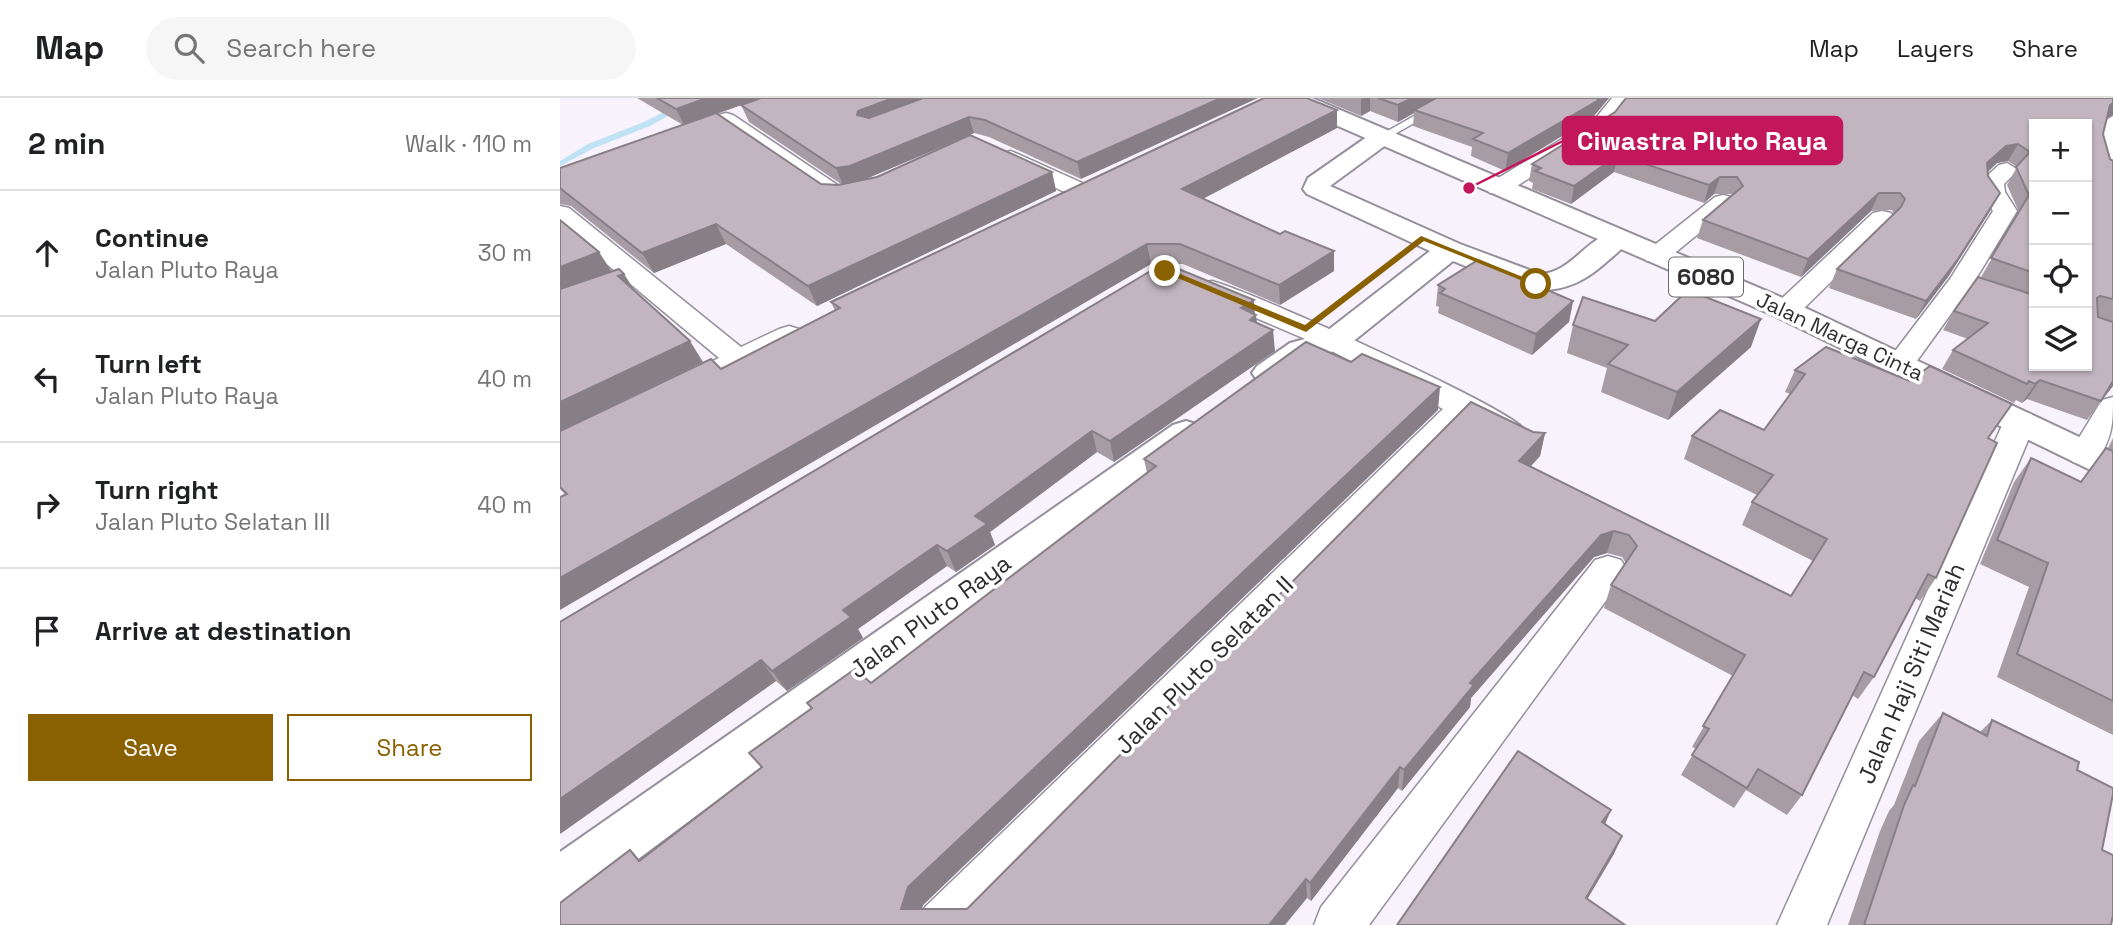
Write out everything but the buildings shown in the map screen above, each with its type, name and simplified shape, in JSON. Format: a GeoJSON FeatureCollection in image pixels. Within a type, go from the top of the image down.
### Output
{"type":"FeatureCollection","features":[{"type":"Feature","properties":{"kind":"street"},"geometry":{"type":"LineString","coordinates":[[1498,188],[1602,123],[1623,98]]}},
{"type":"Feature","properties":{"kind":"street","name":"Jalan Marga Cinta"},"geometry":{"type":"LineString","coordinates":[[1280,100],[1382,137],[1786,310],[1901,363],[2099,461]]}},
{"type":"Feature","properties":{"kind":"street"},"geometry":{"type":"LineString","coordinates":[[701,128],[751,111]]}},
{"type":"Feature","properties":{"kind":"street"},"geometry":{"type":"LineString","coordinates":[[726,119],[837,195],[853,195],[874,187]]}},
{"type":"Feature","properties":{"kind":"street"},"geometry":{"type":"LineString","coordinates":[[2113,122],[2106,152],[2113,176]]}},
{"type":"Feature","properties":{"kind":"street"},"geometry":{"type":"LineString","coordinates":[[1382,137],[1317,183],[1316,189],[1437,244],[1536,284],[1550,285],[1573,275],[1616,239]]}},
{"type":"Feature","properties":{"kind":"street"},"geometry":{"type":"LineString","coordinates":[[993,150],[1081,191]]}},
{"type":"Feature","properties":{"kind":"street"},"geometry":{"type":"LineString","coordinates":[[1901,363],[1973,287],[2004,211],[1993,192],[1992,182],[2007,170]]}},
{"type":"Feature","properties":{"kind":"street"},"geometry":{"type":"LineString","coordinates":[[1057,203],[1106,179]]}},
{"type":"Feature","properties":{"kind":"street"},"geometry":{"type":"LineString","coordinates":[[1656,256],[1723,202]]}},
{"type":"Feature","properties":{"kind":"street"},"geometry":{"type":"LineString","coordinates":[[560,213],[638,274],[739,360]]}},
{"type":"Feature","properties":{"kind":"street"},"geometry":{"type":"LineString","coordinates":[[1786,310],[1882,218]]}},
{"type":"Feature","properties":{"kind":"street","name":"Jalan Pluto Raya"},"geometry":{"type":"LineString","coordinates":[[560,884],[1314,340],[1437,244]]}},
{"type":"Feature","properties":{"kind":"street"},"geometry":{"type":"LineString","coordinates":[[605,288],[638,274]]}},
{"type":"Feature","properties":{"kind":"street"},"geometry":{"type":"LineString","coordinates":[[1184,277],[1314,340],[1465,406],[1530,442]]}},
{"type":"Feature","properties":{"kind":"street"},"geometry":{"type":"LineString","coordinates":[[655,401],[812,324]]}},
{"type":"Feature","properties":{"kind":"street","name":"Jalan Pluto Selatan II"},"geometry":{"type":"LineString","coordinates":[[943,925],[1465,406]]}},
{"type":"Feature","properties":{"kind":"street"},"geometry":{"type":"LineString","coordinates":[[2099,461],[2112,411]]}},
{"type":"Feature","properties":{"kind":"street","name":"Jalan Haji Siti Mariah"},"geometry":{"type":"LineString","coordinates":[[1802,925],[2020,421]]}},
{"type":"Feature","properties":{"kind":"street"},"geometry":{"type":"LineString","coordinates":[[1339,925],[1608,569]]}},
{"type":"Feature","properties":{"kind":"lane"},"geometry":{"type":"LineString","coordinates":[[1382,137],[1452,98]]}},
{"type":"Feature","properties":{"kind":"waterway"},"geometry":{"type":"LineString","coordinates":[[560,164],[591,146],[647,124],[696,98]]}},
{"type":"Feature","properties":{"kind":"place","name":"Ciwastra Pluto Raya"},"geometry":{"type":"Point","coordinates":[1469,188]}},
{"type":"Feature","properties":{"kind":"route"},"geometry":{"type":"LineString","coordinates":[[1165,271],[1306,329],[1423,238],[1536,284]]}}]}
